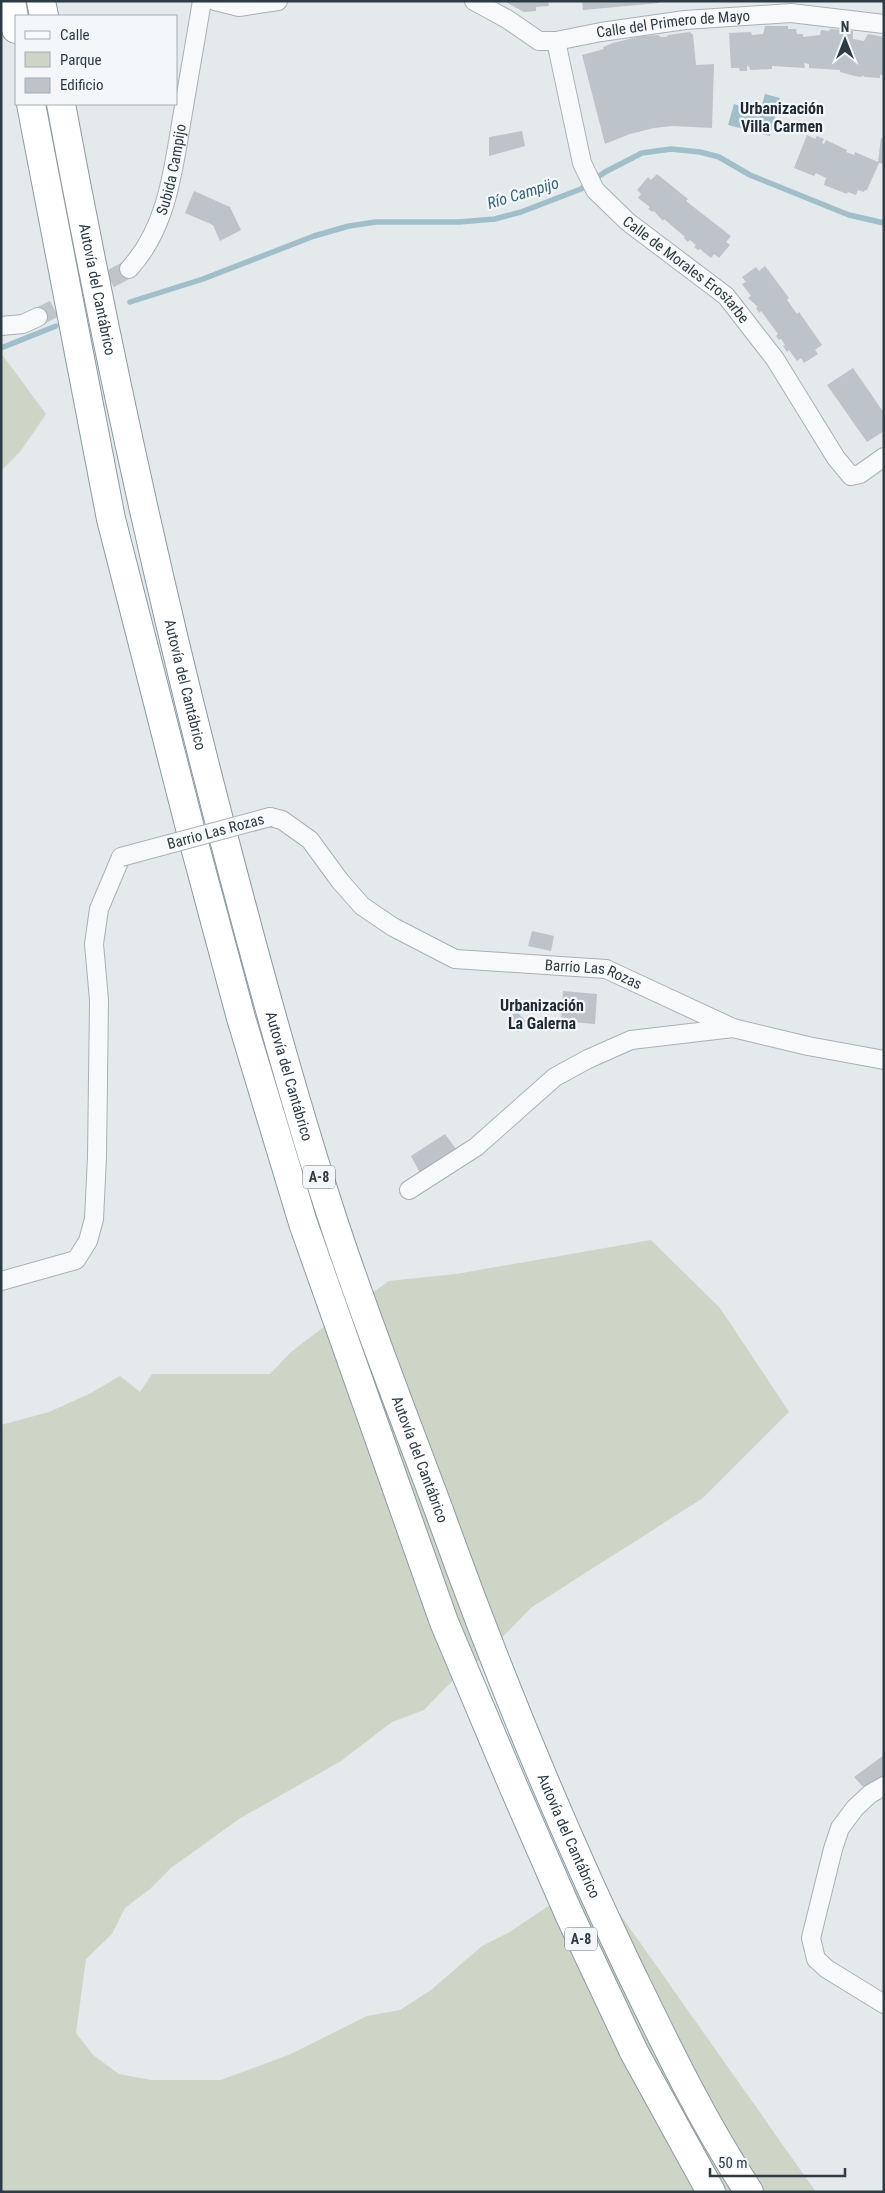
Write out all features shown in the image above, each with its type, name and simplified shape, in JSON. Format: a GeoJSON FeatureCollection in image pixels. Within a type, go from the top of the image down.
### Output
{"type":"FeatureCollection","features":[{"type":"Feature","properties":{"kind":"highway"},"geometry":{"type":"LineString","coordinates":[[11,1],[15,23]]}},
{"type":"Feature","properties":{"kind":"highway"},"geometry":{"type":"LineString","coordinates":[[41,1],[44,15]]}},
{"type":"Feature","properties":{"kind":"highway","name":"Autovía del Cantábrico"},"geometry":{"type":"LineString","coordinates":[[31,105],[111,519],[241,1018],[303,1223],[444,1622],[569,1914],[634,2052],[711,2192]]}},
{"type":"Feature","properties":{"kind":"highway","name":"Autovía del Cantábrico"},"geometry":{"type":"LineString","coordinates":[[61,105],[89,252],[176,652],[269,1010],[331,1215],[478,1618],[534,1756],[597,1903],[663,2040],[748,2192]]}},
{"type":"Feature","properties":{"kind":"street","name":"Subida Campijo"},"geometry":{"type":"LineString","coordinates":[[130,269],[144,253],[161,216],[171,183],[202,1]]}},
{"type":"Feature","properties":{"kind":"street"},"geometry":{"type":"LineString","coordinates":[[214,1],[240,8],[278,1]]}},
{"type":"Feature","properties":{"kind":"street","name":"Calle del Primero de Mayo"},"geometry":{"type":"LineString","coordinates":[[474,1],[507,19],[539,42],[556,42],[602,32],[685,20],[791,13],[884,24]]}},
{"type":"Feature","properties":{"kind":"street","name":"Calle de Morales Erostarbe"},"geometry":{"type":"LineString","coordinates":[[556,42],[582,163],[595,190],[628,222],[726,296],[775,359],[836,458],[851,476],[860,474],[884,457]]}},
{"type":"Feature","properties":{"kind":"street"},"geometry":{"type":"LineString","coordinates":[[1,326],[23,324],[38,317]]}},
{"type":"Feature","properties":{"kind":"street","name":"Barrio Las Rozas"},"geometry":{"type":"LineString","coordinates":[[1,1281],[76,1260],[88,1241],[94,1219],[97,1157],[98,1000],[94,944],[99,909],[121,858],[270,817],[282,820],[310,840],[340,881],[362,906],[393,927],[455,959],[606,969],[733,1028],[808,1046],[884,1060]]}},
{"type":"Feature","properties":{"kind":"street","name":"Barrio Las Rozas"},"geometry":{"type":"LineString","coordinates":[[409,1190],[476,1147],[555,1078],[588,1059],[631,1040],[733,1028]]}},
{"type":"Feature","properties":{"kind":"street"},"geometry":{"type":"LineString","coordinates":[[884,1786],[870,1794],[855,1808],[840,1828],[811,1938],[816,1959],[827,1969],[884,2004]]}},
{"type":"Feature","properties":{"kind":"green space"},"geometry":{"type":"Polygon","coordinates":[[[1,353],[46,414],[20,452],[1,471],[1,353]]]}},
{"type":"Feature","properties":{"kind":"green space"},"geometry":{"type":"Polygon","coordinates":[[[651,1240],[720,1308],[789,1412],[703,1498],[532,1607],[483,1657],[456,1677],[424,1710],[392,1722],[341,1761],[239,1819],[171,1868],[150,1889],[125,1908],[112,1934],[86,1959],[76,2033],[93,2055],[119,2074],[151,2080],[221,2080],[291,2054],[367,2016],[400,2010],[431,1990],[482,1946],[508,1933],[593,1876],[816,2192],[1,2192],[1,1425],[49,1412],[91,1393],[120,1376],[140,1392],[152,1374],[270,1374],[291,1352],[389,1281],[456,1274],[651,1240]]]}},
{"type":"Feature","properties":{"kind":"water"},"geometry":{"type":"Polygon","coordinates":[[[765,94],[780,98],[770,136],[728,125],[734,104],[760,112],[765,94]]]}},
{"type":"Feature","properties":{"kind":"building"},"geometry":{"type":"Polygon","coordinates":[[[504,1],[548,1],[549,6],[536,7],[536,11],[524,12],[504,1]]]}},
{"type":"Feature","properties":{"kind":"building"},"geometry":{"type":"Polygon","coordinates":[[[582,1],[659,1],[659,3],[583,10],[582,1]]]}},
{"type":"Feature","properties":{"kind":"building"},"geometry":{"type":"Polygon","coordinates":[[[765,26],[788,26],[788,29],[796,29],[797,34],[803,34],[803,37],[820,35],[821,30],[829,31],[830,29],[853,31],[853,39],[864,41],[868,34],[884,37],[884,75],[880,75],[880,78],[862,75],[862,77],[855,76],[840,72],[840,70],[809,68],[809,64],[804,63],[805,68],[772,66],[772,69],[750,70],[749,66],[747,66],[747,71],[740,71],[739,68],[731,68],[729,33],[751,32],[752,35],[763,34],[765,26]]]}},
{"type":"Feature","properties":{"kind":"building"},"geometry":{"type":"Polygon","coordinates":[[[690,32],[693,35],[696,65],[714,64],[712,128],[673,126],[654,128],[630,134],[605,144],[582,55],[604,49],[603,47],[613,43],[641,36],[659,35],[660,37],[667,37],[668,35],[690,32]]]}},
{"type":"Feature","properties":{"kind":"building"},"geometry":{"type":"Polygon","coordinates":[[[522,131],[525,146],[489,156],[489,137],[522,131]]]}},
{"type":"Feature","properties":{"kind":"building"},"geometry":{"type":"Polygon","coordinates":[[[807,135],[815,139],[817,136],[824,139],[822,143],[824,144],[826,140],[847,150],[846,152],[854,155],[855,152],[878,162],[881,138],[884,138],[884,164],[879,163],[867,190],[864,192],[858,190],[856,195],[848,192],[847,194],[824,185],[826,178],[816,173],[814,176],[794,168],[807,135]]]}},
{"type":"Feature","properties":{"kind":"building"},"geometry":{"type":"Polygon","coordinates":[[[657,174],[688,199],[686,201],[731,236],[726,242],[730,245],[719,258],[714,254],[711,258],[700,249],[698,250],[694,247],[696,245],[690,240],[688,242],[685,237],[664,219],[663,221],[654,211],[648,209],[650,207],[638,198],[641,194],[637,190],[648,177],[651,180],[657,174]]]}},
{"type":"Feature","properties":{"kind":"building"},"geometry":{"type":"Polygon","coordinates":[[[194,191],[230,207],[241,230],[220,241],[213,225],[185,213],[194,191]]]}},
{"type":"Feature","properties":{"kind":"building"},"geometry":{"type":"Polygon","coordinates":[[[765,266],[789,298],[787,300],[797,314],[799,312],[822,345],[815,350],[818,354],[804,363],[801,358],[797,361],[789,350],[787,352],[781,339],[779,340],[776,336],[778,334],[761,311],[759,313],[756,308],[758,307],[748,298],[751,296],[742,284],[746,282],[742,277],[756,267],[759,271],[765,266]]]}},
{"type":"Feature","properties":{"kind":"building"},"geometry":{"type":"Polygon","coordinates":[[[853,368],[884,413],[884,431],[867,442],[827,385],[853,368]]]}},
{"type":"Feature","properties":{"kind":"building"},"geometry":{"type":"Polygon","coordinates":[[[532,931],[554,936],[551,951],[528,946],[532,931]]]}},
{"type":"Feature","properties":{"kind":"building"},"geometry":{"type":"Polygon","coordinates":[[[563,991],[597,994],[595,1024],[561,1021],[563,991]]]}},
{"type":"Feature","properties":{"kind":"building"},"geometry":{"type":"Polygon","coordinates":[[[518,1013],[525,1020],[525,1027],[518,1032],[510,1028],[507,1022],[511,1015],[518,1013]]]}},
{"type":"Feature","properties":{"kind":"building"},"geometry":{"type":"Polygon","coordinates":[[[445,1134],[456,1149],[420,1173],[411,1156],[445,1134]]]}},
{"type":"Feature","properties":{"kind":"building"},"geometry":{"type":"Polygon","coordinates":[[[884,1755],[884,1776],[865,1789],[854,1777],[884,1755]]]}},
{"type":"Feature","properties":{"kind":"waterway","name":"Río Campijo"},"geometry":{"type":"LineString","coordinates":[[130,302],[203,279],[314,236],[349,226],[376,222],[459,222],[495,219],[521,212],[581,189],[605,172],[642,153],[671,149],[700,152],[719,157],[750,175],[849,215],[884,223]]}},
{"type":"Feature","properties":{"kind":"waterway","name":"Río Campijo"},"geometry":{"type":"LineString","coordinates":[[1,348],[56,326]]}},
{"type":"Feature","properties":{"kind":"tunnel"},"geometry":{"type":"LineString","coordinates":[[38,317],[129,269]]}},
{"type":"Feature","properties":{"kind":"district","name":"Urbanización Villa Carmen"},"geometry":{"type":"Point","coordinates":[782,117]}},
{"type":"Feature","properties":{"kind":"district","name":"Urbanización La Galerna"},"geometry":{"type":"Point","coordinates":[542,1014]}}]}
